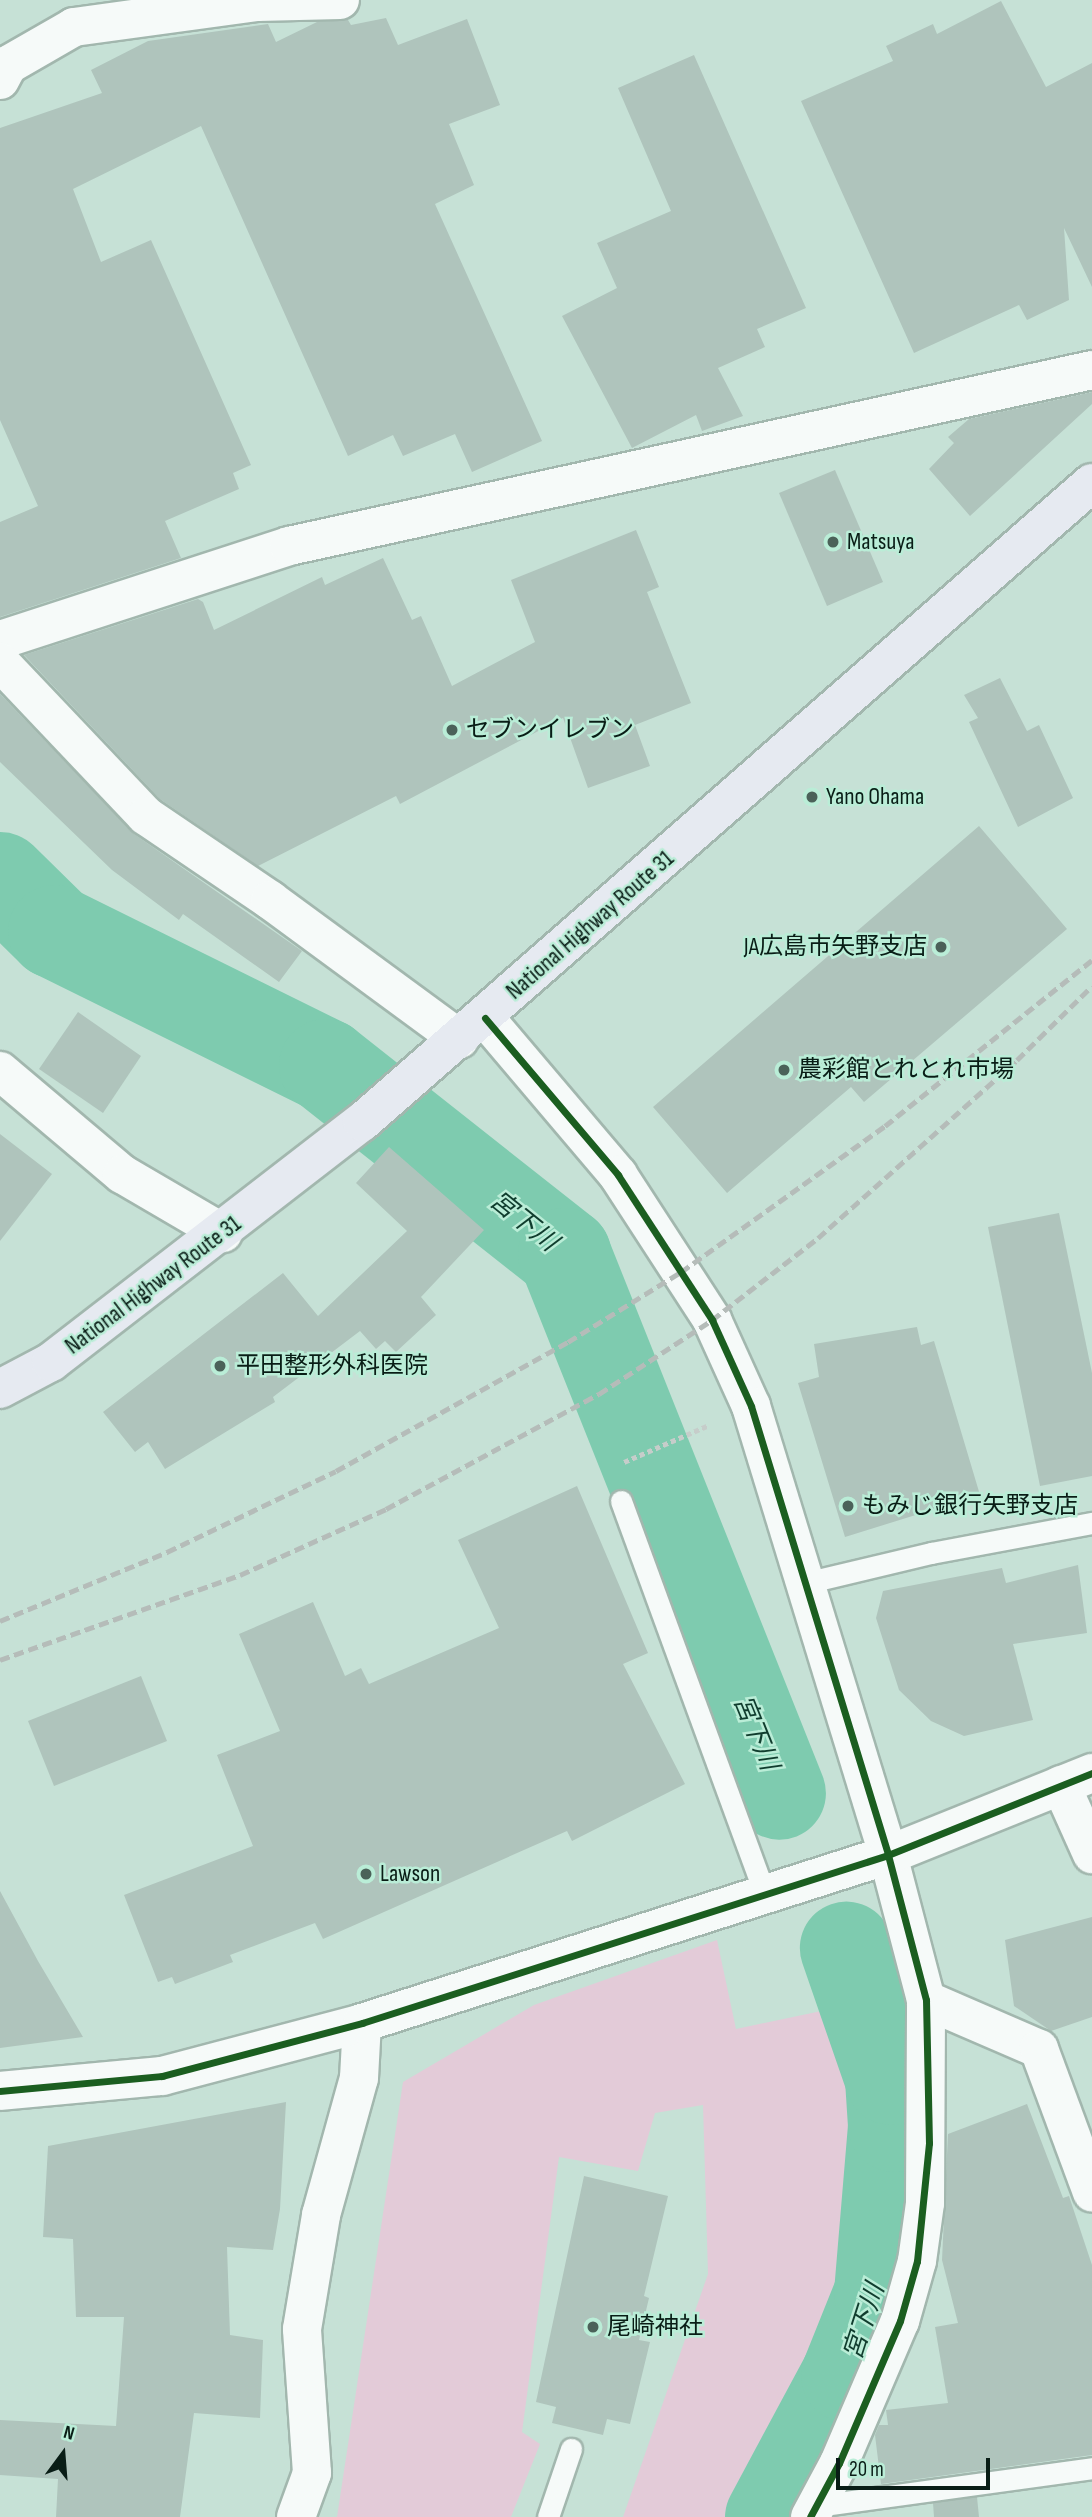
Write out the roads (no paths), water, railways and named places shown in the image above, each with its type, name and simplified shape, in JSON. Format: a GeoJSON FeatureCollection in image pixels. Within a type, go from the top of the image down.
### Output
{"type":"FeatureCollection","features":[{"type":"Feature","properties":{"kind":"highway","name":"National Highway Route 31"},"geometry":{"type":"LineString","coordinates":[[0,1389],[51,1362],[223,1233],[362,1122],[1092,483]]}},
{"type":"Feature","properties":{"kind":"street"},"geometry":{"type":"LineString","coordinates":[[0,80],[8,65],[75,27],[257,2],[340,0]]}},
{"type":"Feature","properties":{"kind":"street"},"geometry":{"type":"LineString","coordinates":[[0,639],[289,547],[1092,370]]}},
{"type":"Feature","properties":{"kind":"street"},"geometry":{"type":"LineString","coordinates":[[0,662],[146,816],[270,900],[458,1039],[618,1175],[712,1320],[751,1406],[888,1855],[926,2000],[929,2143],[917,2262],[900,2321],[813,2512]]}},
{"type":"Feature","properties":{"kind":"street"},"geometry":{"type":"LineString","coordinates":[[0,1071],[122,1174],[223,1233]]}},
{"type":"Feature","properties":{"kind":"street"},"geometry":{"type":"LineString","coordinates":[[0,2091],[162,2076],[362,2023],[888,1855],[1077,1779],[1092,1854]]}},
{"type":"Feature","properties":{"kind":"street"},"geometry":{"type":"LineString","coordinates":[[926,2000],[1040,2049],[1092,2192]]}},
{"type":"Feature","properties":{"kind":"street"},"geometry":{"type":"LineString","coordinates":[[296,2517],[312,2473],[302,2329],[321,2215],[359,2078],[362,2023]]}},
{"type":"Feature","properties":{"kind":"lane"},"geometry":{"type":"LineString","coordinates":[[621,1501],[765,1894]]}},
{"type":"Feature","properties":{"kind":"lane"},"geometry":{"type":"LineString","coordinates":[[805,1583],[931,1553],[1092,1523]]}},
{"type":"Feature","properties":{"kind":"lane"},"geometry":{"type":"LineString","coordinates":[[548,2517],[571,2449]]}},
{"type":"Feature","properties":{"kind":"lane"},"geometry":{"type":"LineString","coordinates":[[813,2512],[1092,2468]]}},
{"type":"Feature","properties":{"kind":"waterway","name":"宮下川"},"geometry":{"type":"LineString","coordinates":[[0,878],[54,931],[325,1065],[564,1254],[779,1793]]}},
{"type":"Feature","properties":{"kind":"waterway","name":"宮下川"},"geometry":{"type":"LineString","coordinates":[[771,2517],[847,2375],[880,2293],[894,2125],[891,2078],[846,1948]]}},
{"type":"Feature","properties":{"kind":"railway"},"geometry":{"type":"LineString","coordinates":[[0,1621],[167,1552],[336,1471],[568,1342],[681,1272],[885,1126],[1092,960]]}},
{"type":"Feature","properties":{"kind":"railway"},"geometry":{"type":"LineString","coordinates":[[0,1660],[240,1575],[386,1509],[599,1394],[712,1320],[818,1238],[1017,1060],[1092,986]]}},
{"type":"Feature","properties":{"kind":"place","name":"Matsuya"},"geometry":{"type":"Point","coordinates":[833,542]}},
{"type":"Feature","properties":{"kind":"place","name":"セブンイレブン"},"geometry":{"type":"Point","coordinates":[452,730]}},
{"type":"Feature","properties":{"kind":"place","name":"Yano Ohama"},"geometry":{"type":"Point","coordinates":[812,797]}},
{"type":"Feature","properties":{"kind":"place","name":"JA広島市矢野支店"},"geometry":{"type":"Point","coordinates":[941,947]}},
{"type":"Feature","properties":{"kind":"place","name":"農彩館とれとれ市場"},"geometry":{"type":"Point","coordinates":[784,1070]}},
{"type":"Feature","properties":{"kind":"place","name":"平田整形外科医院"},"geometry":{"type":"Point","coordinates":[220,1366]}},
{"type":"Feature","properties":{"kind":"place","name":"もみじ銀行矢野支店"},"geometry":{"type":"Point","coordinates":[848,1506]}},
{"type":"Feature","properties":{"kind":"place","name":"Lawson"},"geometry":{"type":"Point","coordinates":[366,1874]}},
{"type":"Feature","properties":{"kind":"place","name":"尾崎神社"},"geometry":{"type":"Point","coordinates":[593,2327]}}]}
